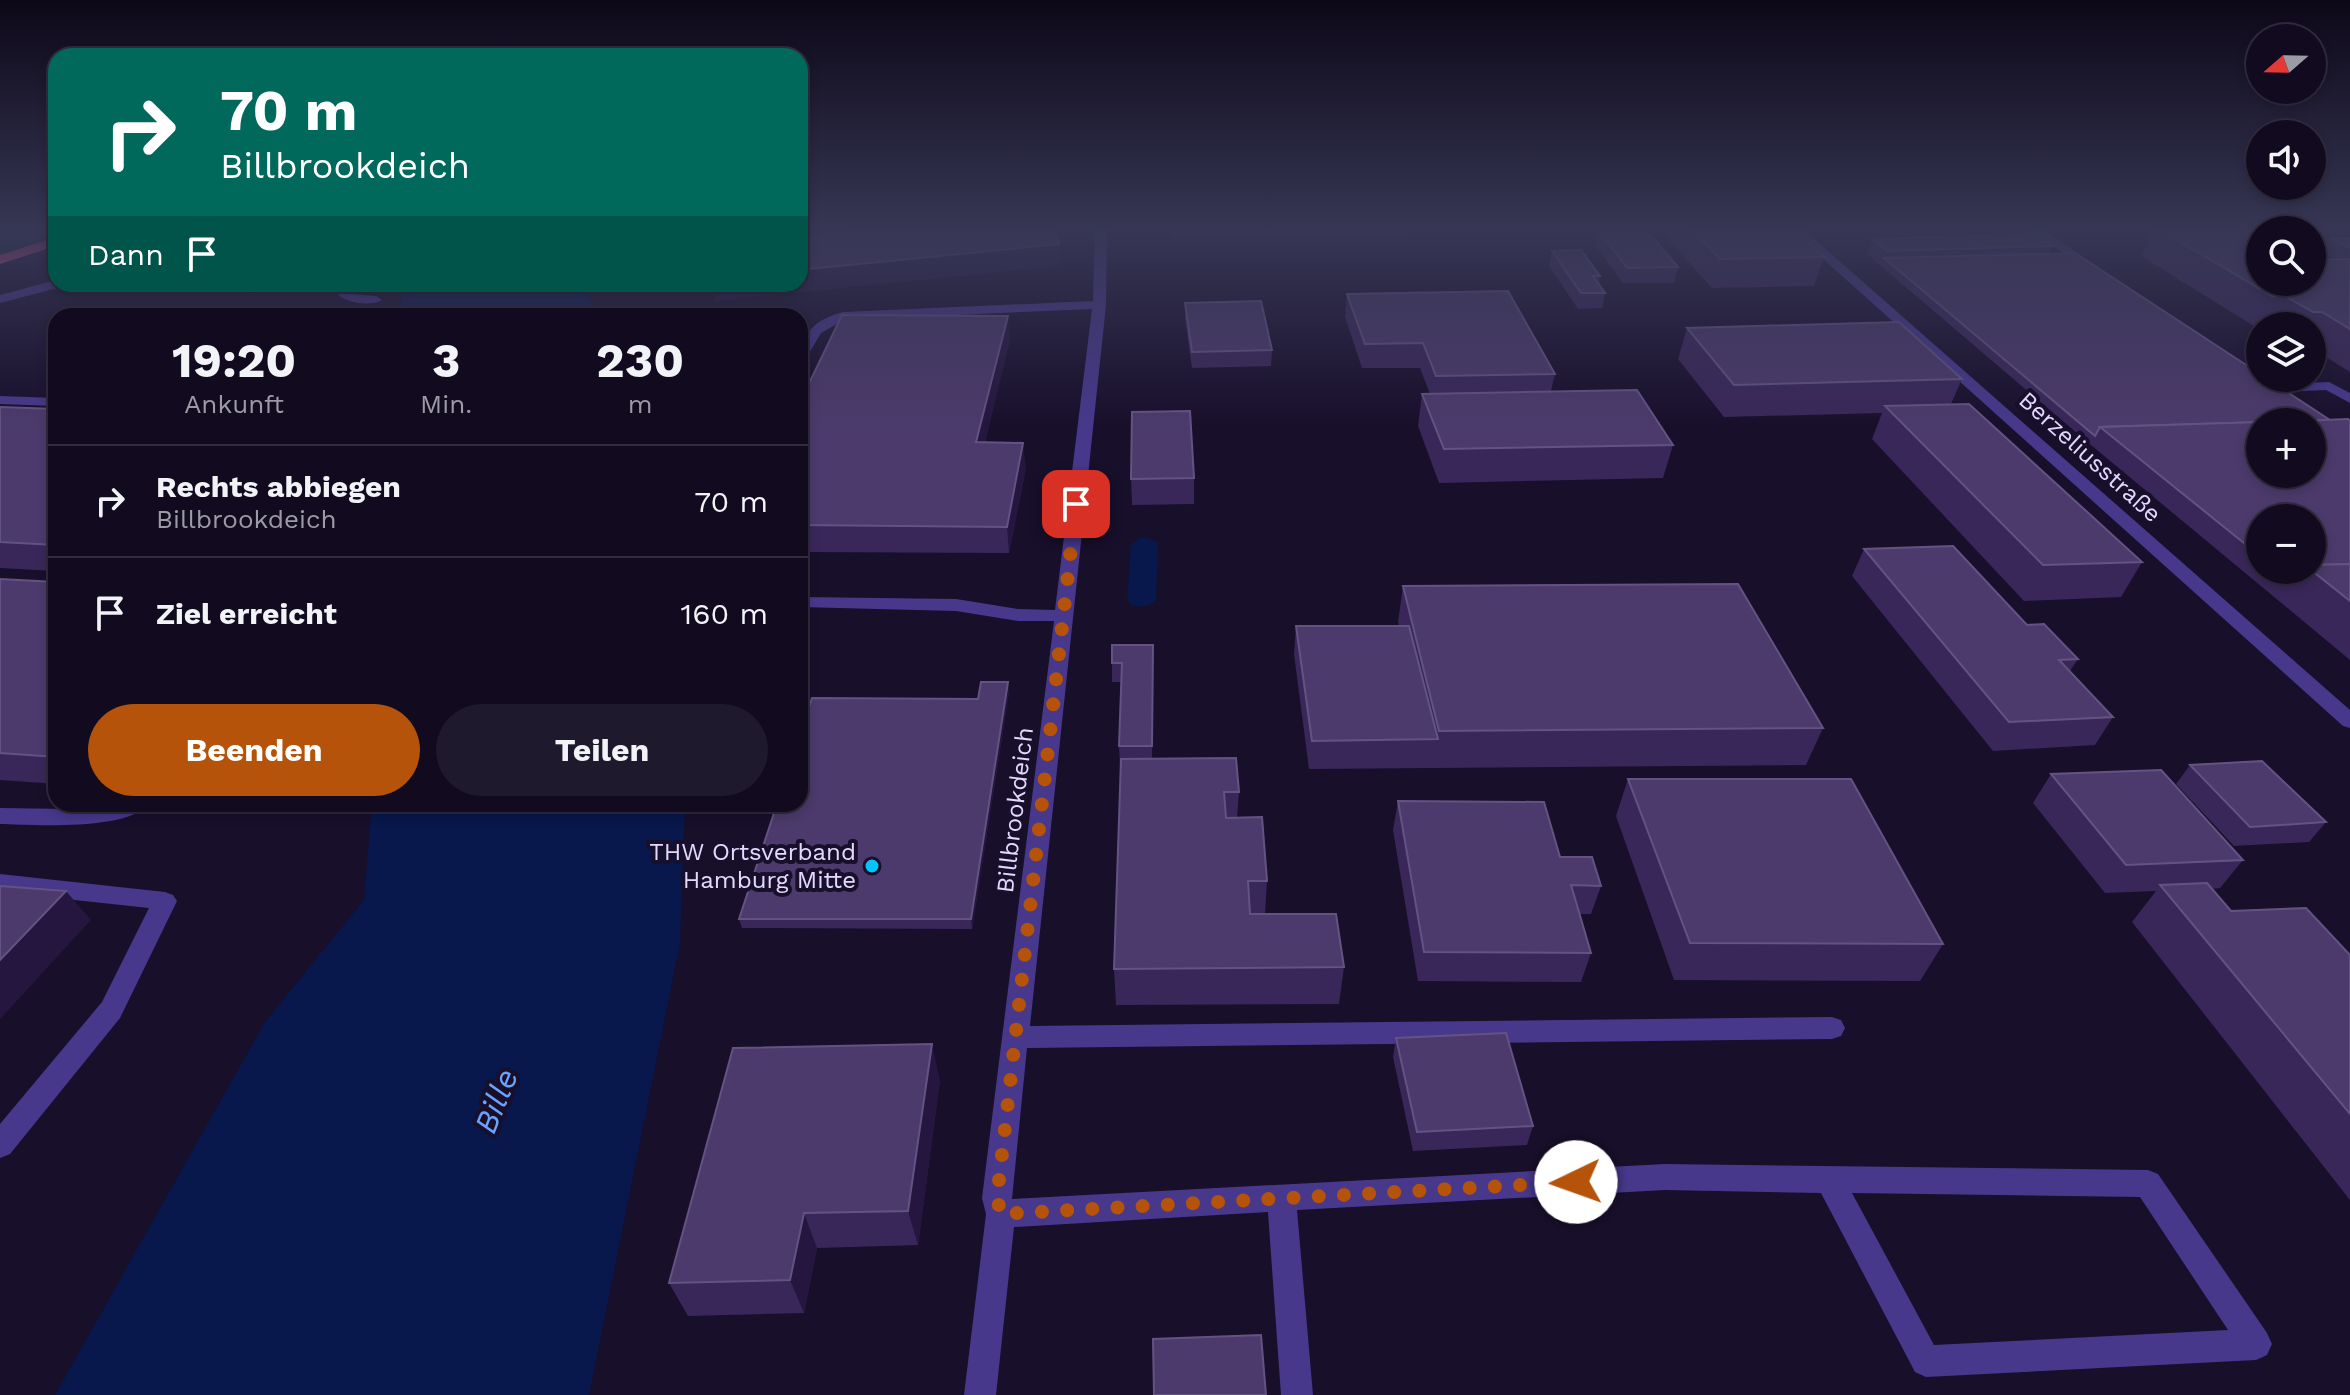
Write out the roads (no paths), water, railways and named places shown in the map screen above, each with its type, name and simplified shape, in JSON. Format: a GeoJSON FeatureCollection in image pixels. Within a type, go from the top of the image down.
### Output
{"type":"FeatureCollection","features":[{"type":"Feature","properties":{"kind":"street"},"geometry":{"type":"LineString","coordinates":[[345,295],[376,300]]}},
{"type":"Feature","properties":{"kind":"street","name":"Billbrookdeich"},"geometry":{"type":"LineString","coordinates":[[980,1395],[1001,1214],[997,1198],[1101,295]]}},
{"type":"Feature","properties":{"kind":"street","name":"Berzeliusstraße"},"geometry":{"type":"LineString","coordinates":[[1870,295],[2350,721]]}},
{"type":"Feature","properties":{"kind":"street"},"geometry":{"type":"LineString","coordinates":[[808,340],[819,326],[843,316],[1100,305]]}},
{"type":"Feature","properties":{"kind":"street"},"geometry":{"type":"LineString","coordinates":[[2326,386],[2350,399]]}},
{"type":"Feature","properties":{"kind":"street"},"geometry":{"type":"LineString","coordinates":[[2283,392],[2304,405]]}},
{"type":"Feature","properties":{"kind":"street"},"geometry":{"type":"LineString","coordinates":[[0,400],[48,402]]}},
{"type":"Feature","properties":{"kind":"street"},"geometry":{"type":"LineString","coordinates":[[808,602],[956,605],[1018,615],[1063,616]]}},
{"type":"Feature","properties":{"kind":"street"},"geometry":{"type":"LineString","coordinates":[[0,816],[87,817],[115,812]]}},
{"type":"Feature","properties":{"kind":"street"},"geometry":{"type":"LineString","coordinates":[[0,883],[165,901],[111,1010],[0,1145]]}},
{"type":"Feature","properties":{"kind":"street"},"geometry":{"type":"LineString","coordinates":[[1015,1037],[1832,1028]]}},
{"type":"Feature","properties":{"kind":"street"},"geometry":{"type":"LineString","coordinates":[[1001,1214],[1665,1177],[2148,1184],[2256,1344],[1926,1361],[1829,1180]]}},
{"type":"Feature","properties":{"kind":"street"},"geometry":{"type":"LineString","coordinates":[[1281,1197],[1297,1395]]}},
{"type":"Feature","properties":{"kind":"water"},"geometry":{"type":"Polygon","coordinates":[[[401,295],[588,295],[594,308],[403,308],[401,295]]]}},
{"type":"Feature","properties":{"kind":"water"},"geometry":{"type":"Polygon","coordinates":[[[1140,538],[1149,538],[1158,543],[1156,600],[1141,607],[1131,605],[1127,600],[1131,544],[1140,538]]]}},
{"type":"Feature","properties":{"kind":"water","name":"Bille"},"geometry":{"type":"Polygon","coordinates":[[[371,812],[685,812],[680,943],[589,1395],[55,1395],[265,1022],[364,900],[371,812]]]}},
{"type":"Feature","properties":{"kind":"place","name":"THW Ortsverband Hamburg Mitte"},"geometry":{"type":"Point","coordinates":[872,866]}}]}
